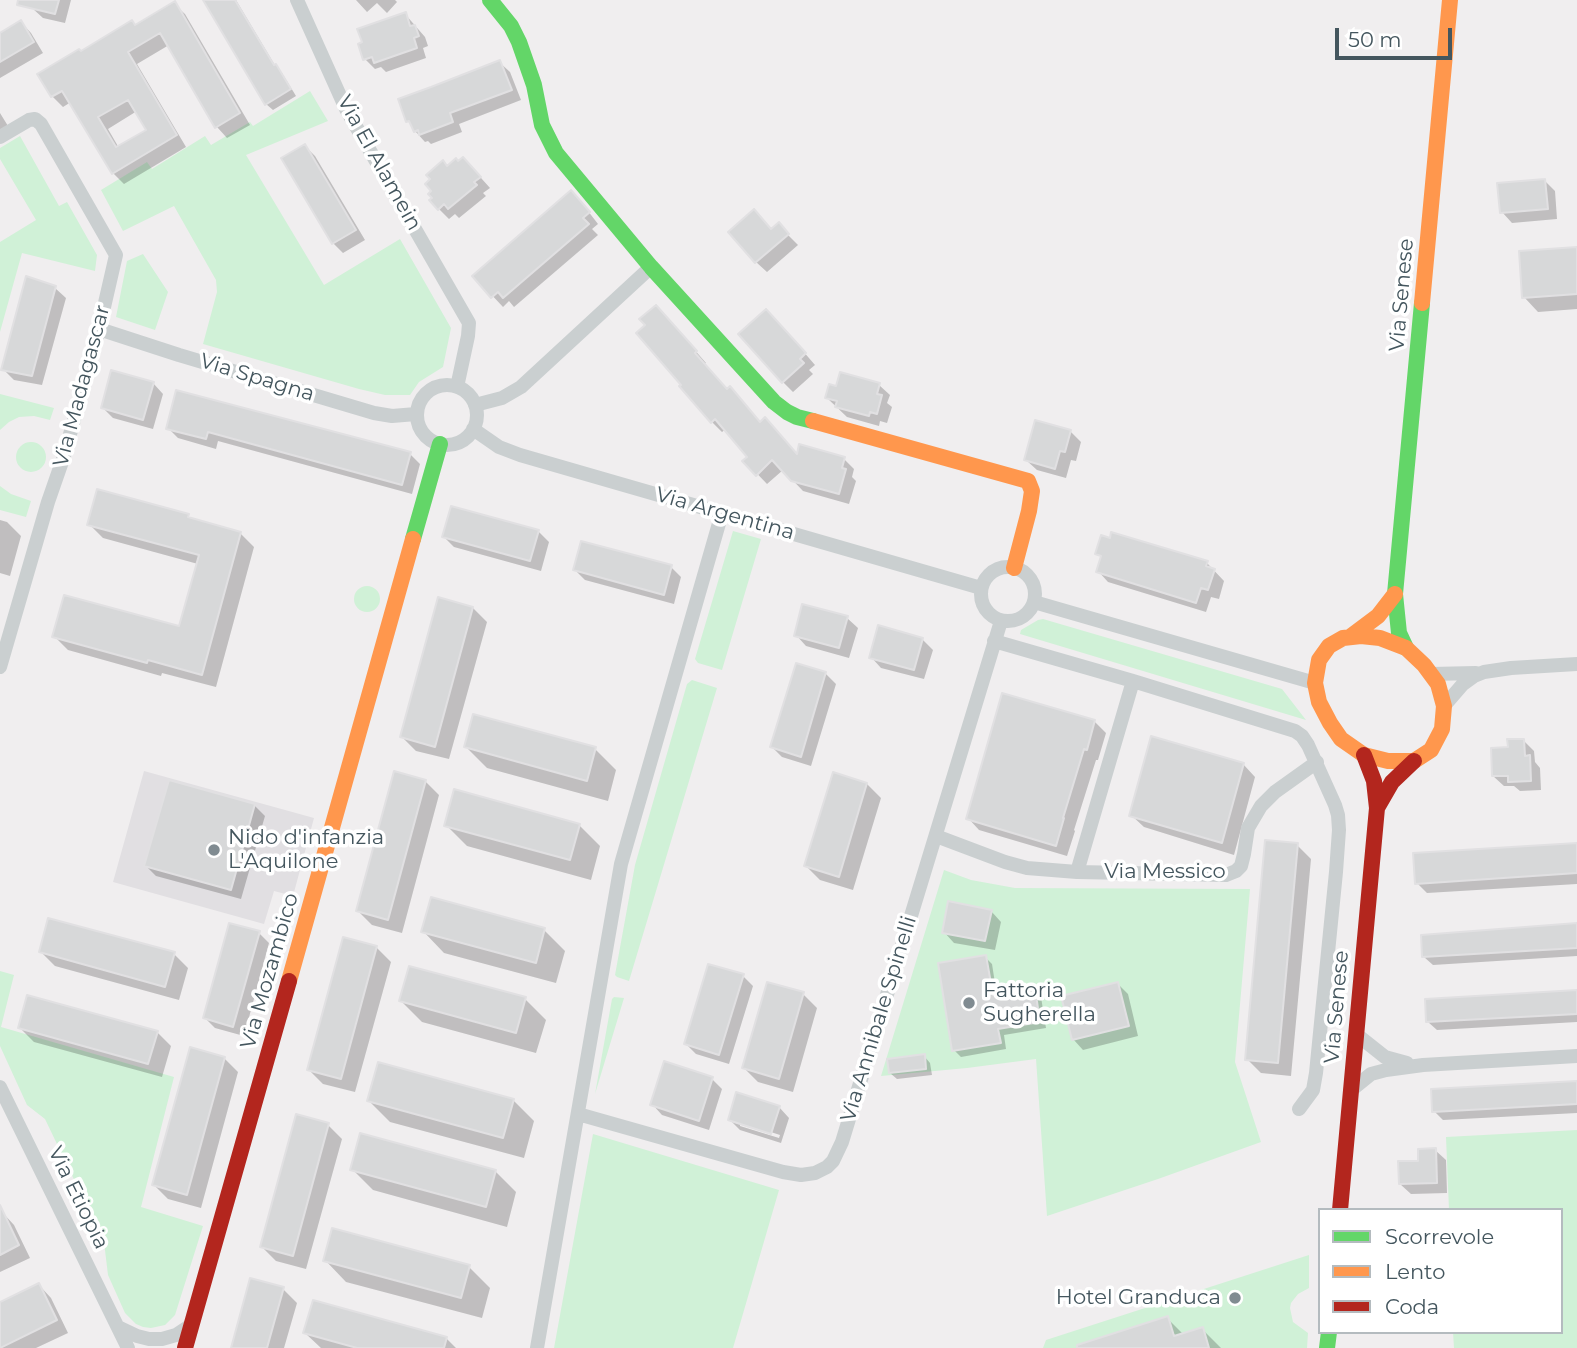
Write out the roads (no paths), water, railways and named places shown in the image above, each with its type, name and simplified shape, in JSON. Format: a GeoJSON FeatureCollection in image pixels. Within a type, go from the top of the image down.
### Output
{"type":"FeatureCollection","features":[{"type":"Feature","properties":{"kind":"street","name":"Via El Alamein"},"geometry":{"type":"LineString","coordinates":[[297,0],[346,109],[469,323],[457,387]]}},
{"type":"Feature","properties":{"kind":"street"},"geometry":{"type":"LineString","coordinates":[[490,0],[511,26],[519,42],[534,85],[542,125],[556,153],[651,267],[774,402],[797,417],[1028,481],[1031,491],[1030,511],[1014,568]]}},
{"type":"Feature","properties":{"kind":"street","name":"Via Senese"},"geometry":{"type":"LineString","coordinates":[[1406,648],[1399,633],[1395,594],[1450,0]]}},
{"type":"Feature","properties":{"kind":"street","name":"Via Madagascar"},"geometry":{"type":"LineString","coordinates":[[0,136],[29,120],[35,119],[41,124],[116,255],[99,330],[64,456],[0,667]]}},
{"type":"Feature","properties":{"kind":"street"},"geometry":{"type":"LineString","coordinates":[[475,405],[502,398],[521,387],[651,267]]}},
{"type":"Feature","properties":{"kind":"street","name":"Via Spagna"},"geometry":{"type":"LineString","coordinates":[[99,330],[374,413],[392,416],[416,414]]}},
{"type":"Feature","properties":{"kind":"street"},"geometry":{"type":"LineString","coordinates":[[448,385],[465,391],[475,405],[477,413],[473,429],[459,442],[450,445],[432,442],[420,430],[416,414],[418,405],[423,396],[438,386],[448,385]]}},
{"type":"Feature","properties":{"kind":"street","name":"Via Argentina"},"geometry":{"type":"LineString","coordinates":[[473,429],[499,447],[520,455],[981,588]]}},
{"type":"Feature","properties":{"kind":"street","name":"Via Mozambico"},"geometry":{"type":"LineString","coordinates":[[184,1348],[440,444]]}},
{"type":"Feature","properties":{"kind":"street"},"geometry":{"type":"LineString","coordinates":[[537,1348],[621,864],[722,513]]}},
{"type":"Feature","properties":{"kind":"street"},"geometry":{"type":"LineString","coordinates":[[1006,567],[1014,568],[1031,580],[1034,602],[1024,616],[1009,622],[1000,621],[993,618],[982,604],[981,588],[983,581],[993,571],[1006,567]]}},
{"type":"Feature","properties":{"kind":"street"},"geometry":{"type":"LineString","coordinates":[[1349,637],[1378,616],[1395,594]]}},
{"type":"Feature","properties":{"kind":"street"},"geometry":{"type":"LineString","coordinates":[[1034,602],[1315,683]]}},
{"type":"Feature","properties":{"kind":"street","name":"Via Annibale Spinelli"},"geometry":{"type":"LineString","coordinates":[[578,1114],[783,1172],[801,1175],[815,1173],[827,1167],[842,1142],[1000,621]]}},
{"type":"Feature","properties":{"kind":"street"},"geometry":{"type":"LineString","coordinates":[[1349,637],[1380,638],[1406,648],[1424,665],[1438,684],[1444,706],[1442,729],[1431,750],[1414,761],[1388,761],[1364,755],[1341,739],[1329,723],[1319,702],[1315,683],[1319,660],[1329,646],[1349,637]]}},
{"type":"Feature","properties":{"kind":"street"},"geometry":{"type":"LineString","coordinates":[[994,641],[1133,681],[1295,731],[1302,736],[1317,762],[1335,805],[1339,830],[1316,1073],[1313,1090],[1299,1109]]}},
{"type":"Feature","properties":{"kind":"street"},"geometry":{"type":"LineString","coordinates":[[1431,674],[1577,664]]}},
{"type":"Feature","properties":{"kind":"street"},"geometry":{"type":"LineString","coordinates":[[1444,706],[1463,684],[1484,672]]}},
{"type":"Feature","properties":{"kind":"street","name":"Via Messico"},"geometry":{"type":"LineString","coordinates":[[1077,872],[1133,681]]}},
{"type":"Feature","properties":{"kind":"street","name":"Via Senese"},"geometry":{"type":"LineString","coordinates":[[1340,1208],[1377,808],[1374,781],[1364,755]]}},
{"type":"Feature","properties":{"kind":"street","name":"Via Senese"},"geometry":{"type":"LineString","coordinates":[[1377,808],[1392,782],[1414,761]]}},
{"type":"Feature","properties":{"kind":"street","name":"Via Messico"},"geometry":{"type":"LineString","coordinates":[[936,836],[1027,867],[1077,872],[1226,875],[1241,866],[1248,828],[1261,806],[1275,792],[1317,762]]}},
{"type":"Feature","properties":{"kind":"street"},"geometry":{"type":"LineString","coordinates":[[1356,1034],[1385,1057],[1423,1065]]}},
{"type":"Feature","properties":{"kind":"street"},"geometry":{"type":"LineString","coordinates":[[1350,1091],[1375,1072],[1423,1065],[1577,1056]]}},
{"type":"Feature","properties":{"kind":"street","name":"Via Etiopia"},"geometry":{"type":"LineString","coordinates":[[0,1087],[128,1348]]}},
{"type":"Feature","properties":{"kind":"street"},"geometry":{"type":"LineString","coordinates":[[118,1327],[149,1339],[162,1339],[176,1335],[191,1325]]}},
{"type":"Feature","properties":{"kind":"street","name":"Via Etiopia"},"geometry":{"type":"LineString","coordinates":[[118,1327],[144,1348]]}},
{"type":"Feature","properties":{"kind":"place","name":"Nido d'infanzia L'Aquilone"},"geometry":{"type":"Point","coordinates":[214,850]}},
{"type":"Feature","properties":{"kind":"place","name":"Fattoria Sugherella"},"geometry":{"type":"Point","coordinates":[969,1003]}},
{"type":"Feature","properties":{"kind":"place","name":"Hotel Granduca"},"geometry":{"type":"Point","coordinates":[1235,1298]}}]}
